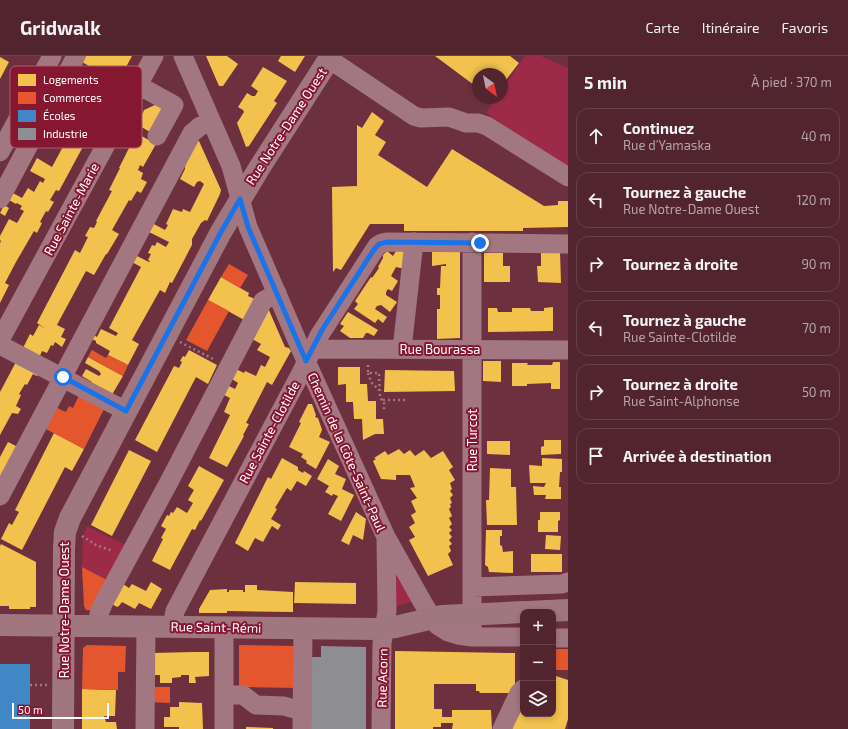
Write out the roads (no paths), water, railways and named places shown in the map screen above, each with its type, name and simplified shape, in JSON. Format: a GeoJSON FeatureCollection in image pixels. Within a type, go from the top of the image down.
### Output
{"type":"FeatureCollection","features":[{"type":"Feature","properties":{"kind":"main road","name":"Rue Notre-Dame Ouest"},"geometry":{"type":"LineString","coordinates":[[63,729],[64,548],[67,525],[73,511],[221,232],[240,199],[330,58]]}},
{"type":"Feature","properties":{"kind":"main road"},"geometry":{"type":"LineString","coordinates":[[556,611],[568,610]]}},
{"type":"Feature","properties":{"kind":"main road","name":"Rue Saint-Rémi"},"geometry":{"type":"LineString","coordinates":[[476,615],[520,612]]}},
{"type":"Feature","properties":{"kind":"main road","name":"Rue Saint-Rémi"},"geometry":{"type":"LineString","coordinates":[[0,625],[224,628],[384,628],[451,615],[520,617]]}},
{"type":"Feature","properties":{"kind":"main road"},"geometry":{"type":"LineString","coordinates":[[556,618],[568,619]]}},
{"type":"Feature","properties":{"kind":"street"},"geometry":{"type":"LineString","coordinates":[[71,66],[76,56]]}},
{"type":"Feature","properties":{"kind":"street","name":"Rue Sainte-Marie"},"geometry":{"type":"LineString","coordinates":[[142,78],[154,56]]}},
{"type":"Feature","properties":{"kind":"street","name":"Chemin de la Côte-Saint-Paul"},"geometry":{"type":"LineString","coordinates":[[183,56],[231,166],[248,227],[277,293],[309,355],[386,537],[432,618]]}},
{"type":"Feature","properties":{"kind":"street"},"geometry":{"type":"LineString","coordinates":[[330,58],[414,116],[421,118],[449,117],[466,123],[478,123],[487,126],[568,178]]}},
{"type":"Feature","properties":{"kind":"street"},"geometry":{"type":"LineString","coordinates":[[142,87],[174,105],[157,136]]}},
{"type":"Feature","properties":{"kind":"street"},"geometry":{"type":"LineString","coordinates":[[0,496],[192,133],[199,126],[211,120]]}},
{"type":"Feature","properties":{"kind":"street"},"geometry":{"type":"LineString","coordinates":[[2,148],[10,133]]}},
{"type":"Feature","properties":{"kind":"street"},"geometry":{"type":"LineString","coordinates":[[0,199],[28,148]]}},
{"type":"Feature","properties":{"kind":"street","name":"Rue Sainte-Marie"},"geometry":{"type":"LineString","coordinates":[[0,340],[104,148]]}},
{"type":"Feature","properties":{"kind":"street","name":"Rue Sainte-Clotilde"},"geometry":{"type":"LineString","coordinates":[[172,627],[175,611],[322,330],[379,244],[384,242],[414,242]]}},
{"type":"Feature","properties":{"kind":"street"},"geometry":{"type":"LineString","coordinates":[[404,349],[414,242],[568,244]]}},
{"type":"Feature","properties":{"kind":"street","name":"Rue Turcot"},"geometry":{"type":"LineString","coordinates":[[472,242],[472,587],[476,615],[472,637]]}},
{"type":"Feature","properties":{"kind":"street"},"geometry":{"type":"LineString","coordinates":[[98,626],[99,614],[103,604],[162,496],[263,301],[277,293]]}},
{"type":"Feature","properties":{"kind":"street"},"geometry":{"type":"LineString","coordinates":[[0,345],[126,411]]}},
{"type":"Feature","properties":{"kind":"street","name":"Rue Bourassa"},"geometry":{"type":"LineString","coordinates":[[309,355],[404,349],[568,350]]}},
{"type":"Feature","properties":{"kind":"street","name":"Chemin de la Côte-Saint-Paul"},"geometry":{"type":"LineString","coordinates":[[384,628],[387,610],[386,537]]}},
{"type":"Feature","properties":{"kind":"street"},"geometry":{"type":"LineString","coordinates":[[472,587],[562,584],[568,582]]}},
{"type":"Feature","properties":{"kind":"street"},"geometry":{"type":"LineString","coordinates":[[432,618],[437,624],[448,632],[458,635],[472,637],[520,637]]}},
{"type":"Feature","properties":{"kind":"street"},"geometry":{"type":"LineString","coordinates":[[145,729],[146,626]]}},
{"type":"Feature","properties":{"kind":"street"},"geometry":{"type":"LineString","coordinates":[[224,628],[224,729]]}},
{"type":"Feature","properties":{"kind":"street"},"geometry":{"type":"LineString","coordinates":[[302,729],[303,628]]}},
{"type":"Feature","properties":{"kind":"street","name":"Rue Acorn"},"geometry":{"type":"LineString","coordinates":[[381,729],[382,643],[384,628]]}},
{"type":"Feature","properties":{"kind":"street"},"geometry":{"type":"LineString","coordinates":[[556,638],[568,638]]}},
{"type":"Feature","properties":{"kind":"street"},"geometry":{"type":"LineString","coordinates":[[502,729],[520,692]]}},
{"type":"Feature","properties":{"kind":"street"},"geometry":{"type":"LineString","coordinates":[[224,695],[243,695],[256,705],[284,706],[294,709],[302,709]]}}]}
